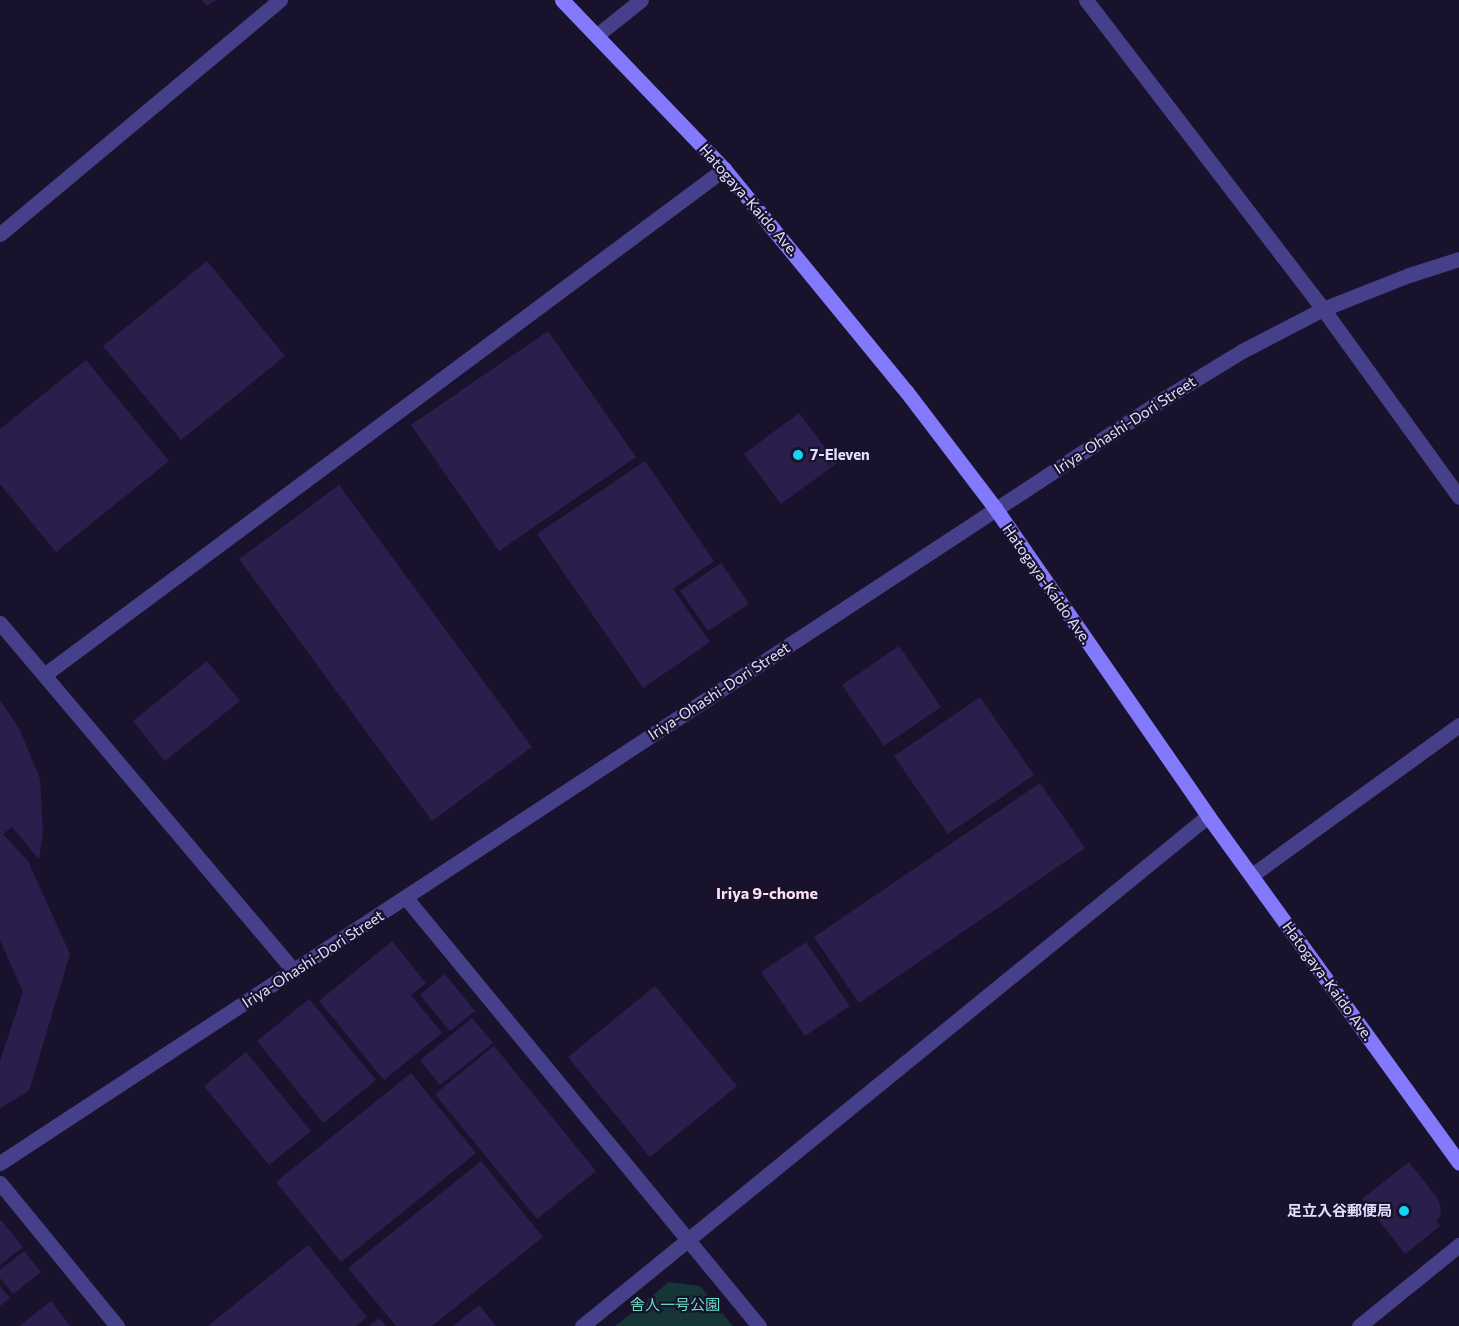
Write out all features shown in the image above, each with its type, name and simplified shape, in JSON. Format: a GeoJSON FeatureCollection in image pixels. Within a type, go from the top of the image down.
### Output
{"type":"FeatureCollection","features":[{"type":"Feature","properties":{"kind":"main road","name":"Hatogaya-Kaido Ave."},"geometry":{"type":"LineString","coordinates":[[562,0],[724,169],[847,316],[995,508],[1208,816],[1459,1163]]}},
{"type":"Feature","properties":{"kind":"street"},"geometry":{"type":"LineString","coordinates":[[0,234],[280,0]]}},
{"type":"Feature","properties":{"kind":"street"},"geometry":{"type":"LineString","coordinates":[[597,35],[641,0]]}},
{"type":"Feature","properties":{"kind":"street"},"geometry":{"type":"LineString","coordinates":[[1086,0],[1323,309],[1459,497]]}},
{"type":"Feature","properties":{"kind":"street"},"geometry":{"type":"LineString","coordinates":[[44,675],[724,169]]}},
{"type":"Feature","properties":{"kind":"street","name":"Iriya-Ohashi-Dori Street"},"geometry":{"type":"LineString","coordinates":[[0,1163],[406,898],[995,508],[1242,351],[1323,309],[1409,275],[1459,259]]}},
{"type":"Feature","properties":{"kind":"street"},"geometry":{"type":"LineString","coordinates":[[0,623],[294,971]]}},
{"type":"Feature","properties":{"kind":"street"},"geometry":{"type":"LineString","coordinates":[[1252,876],[1459,725]]}},
{"type":"Feature","properties":{"kind":"street"},"geometry":{"type":"LineString","coordinates":[[582,1326],[1208,816]]}},
{"type":"Feature","properties":{"kind":"street"},"geometry":{"type":"LineString","coordinates":[[406,898],[759,1326]]}},
{"type":"Feature","properties":{"kind":"street"},"geometry":{"type":"LineString","coordinates":[[0,1183],[117,1326]]}},
{"type":"Feature","properties":{"kind":"street"},"geometry":{"type":"LineString","coordinates":[[1359,1326],[1459,1245]]}},
{"type":"Feature","properties":{"kind":"green space","name":"舎人一号公園"},"geometry":{"type":"Polygon","coordinates":[[[669,1282],[700,1286],[733,1326],[615,1326],[669,1282]]]}},
{"type":"Feature","properties":{"kind":"building"},"geometry":{"type":"Polygon","coordinates":[[[202,0],[216,0],[207,6],[202,0]]]}},
{"type":"Feature","properties":{"kind":"building"},"geometry":{"type":"Polygon","coordinates":[[[207,261],[285,356],[181,440],[103,346],[207,261]]]}},
{"type":"Feature","properties":{"kind":"building"},"geometry":{"type":"Polygon","coordinates":[[[548,331],[636,457],[499,551],[411,425],[548,331]]]}},
{"type":"Feature","properties":{"kind":"building"},"geometry":{"type":"Polygon","coordinates":[[[86,360],[169,461],[56,552],[0,484],[0,429],[86,360]]]}},
{"type":"Feature","properties":{"kind":"building"},"geometry":{"type":"Polygon","coordinates":[[[799,413],[837,463],[781,504],[744,454],[799,413]]]}},
{"type":"Feature","properties":{"kind":"building"},"geometry":{"type":"Polygon","coordinates":[[[645,461],[714,561],[673,589],[710,642],[643,688],[537,534],[645,461]]]}},
{"type":"Feature","properties":{"kind":"building"},"geometry":{"type":"Polygon","coordinates":[[[339,485],[532,747],[432,821],[239,559],[339,485]]]}},
{"type":"Feature","properties":{"kind":"building"},"geometry":{"type":"Polygon","coordinates":[[[721,563],[749,604],[708,631],[680,591],[721,563]]]}},
{"type":"Feature","properties":{"kind":"building"},"geometry":{"type":"Polygon","coordinates":[[[899,646],[941,707],[884,746],[842,685],[899,646]]]}},
{"type":"Feature","properties":{"kind":"building"},"geometry":{"type":"Polygon","coordinates":[[[207,661],[240,701],[165,761],[133,721],[207,661]]]}},
{"type":"Feature","properties":{"kind":"building"},"geometry":{"type":"Polygon","coordinates":[[[980,697],[1034,775],[948,834],[894,756],[980,697]]]}},
{"type":"Feature","properties":{"kind":"building"},"geometry":{"type":"Polygon","coordinates":[[[0,700],[19,728],[40,779],[43,833],[39,859],[12,827],[3,834],[28,861],[70,954],[29,1091],[0,1108],[0,1061],[23,992],[0,940],[0,700]]]}},
{"type":"Feature","properties":{"kind":"building"},"geometry":{"type":"Polygon","coordinates":[[[1040,783],[1085,848],[859,1003],[814,937],[1040,783]]]}},
{"type":"Feature","properties":{"kind":"building"},"geometry":{"type":"Polygon","coordinates":[[[392,941],[426,983],[411,995],[442,1033],[384,1080],[319,1001],[392,941]]]}},
{"type":"Feature","properties":{"kind":"building"},"geometry":{"type":"Polygon","coordinates":[[[806,942],[850,1006],[805,1036],[761,972],[806,942]]]}},
{"type":"Feature","properties":{"kind":"building"},"geometry":{"type":"Polygon","coordinates":[[[445,974],[475,1011],[450,1031],[420,995],[445,974]]]}},
{"type":"Feature","properties":{"kind":"building"},"geometry":{"type":"Polygon","coordinates":[[[655,986],[737,1086],[650,1157],[568,1057],[655,986]]]}},
{"type":"Feature","properties":{"kind":"building"},"geometry":{"type":"Polygon","coordinates":[[[309,999],[376,1080],[323,1123],[257,1041],[309,999]]]}},
{"type":"Feature","properties":{"kind":"building"},"geometry":{"type":"Polygon","coordinates":[[[472,1018],[493,1043],[440,1085],[420,1060],[472,1018]]]}},
{"type":"Feature","properties":{"kind":"building"},"geometry":{"type":"Polygon","coordinates":[[[494,1046],[596,1171],[537,1219],[435,1094],[494,1046]]]}},
{"type":"Feature","properties":{"kind":"building"},"geometry":{"type":"Polygon","coordinates":[[[246,1052],[311,1131],[269,1165],[204,1086],[246,1052]]]}},
{"type":"Feature","properties":{"kind":"building"},"geometry":{"type":"Polygon","coordinates":[[[411,1073],[476,1153],[341,1262],[276,1182],[411,1073]]]}},
{"type":"Feature","properties":{"kind":"building"},"geometry":{"type":"Polygon","coordinates":[[[481,1161],[543,1237],[432,1326],[396,1326],[348,1268],[481,1161]]]}},
{"type":"Feature","properties":{"kind":"building"},"geometry":{"type":"Polygon","coordinates":[[[1409,1162],[1438,1199],[1441,1208],[1440,1217],[1436,1220],[1440,1226],[1405,1254],[1362,1199],[1409,1162]]]}},
{"type":"Feature","properties":{"kind":"building"},"geometry":{"type":"Polygon","coordinates":[[[0,1221],[23,1247],[0,1265],[0,1221]]]}},
{"type":"Feature","properties":{"kind":"building"},"geometry":{"type":"Polygon","coordinates":[[[308,1245],[367,1317],[356,1326],[208,1326],[308,1245]]]}},
{"type":"Feature","properties":{"kind":"building"},"geometry":{"type":"Polygon","coordinates":[[[24,1251],[41,1272],[13,1294],[0,1278],[0,1270],[24,1251]]]}},
{"type":"Feature","properties":{"kind":"building"},"geometry":{"type":"Polygon","coordinates":[[[0,1286],[10,1298],[0,1306],[0,1286]]]}},
{"type":"Feature","properties":{"kind":"building"},"geometry":{"type":"Polygon","coordinates":[[[51,1301],[70,1326],[19,1326],[51,1301]]]}},
{"type":"Feature","properties":{"kind":"building"},"geometry":{"type":"Polygon","coordinates":[[[479,1305],[496,1326],[453,1326],[479,1305]]]}},
{"type":"Feature","properties":{"kind":"building"},"geometry":{"type":"Polygon","coordinates":[[[379,1318],[386,1326],[369,1326],[379,1318]]]}},
{"type":"Feature","properties":{"kind":"place","name":"7-Eleven"},"geometry":{"type":"Point","coordinates":[798,455]}},
{"type":"Feature","properties":{"kind":"place","name":"足立入谷郵便局"},"geometry":{"type":"Point","coordinates":[1404,1211]}},
{"type":"Feature","properties":{"kind":"district","name":"Iriya 9-chome"},"geometry":{"type":"Point","coordinates":[767,893]}}]}
